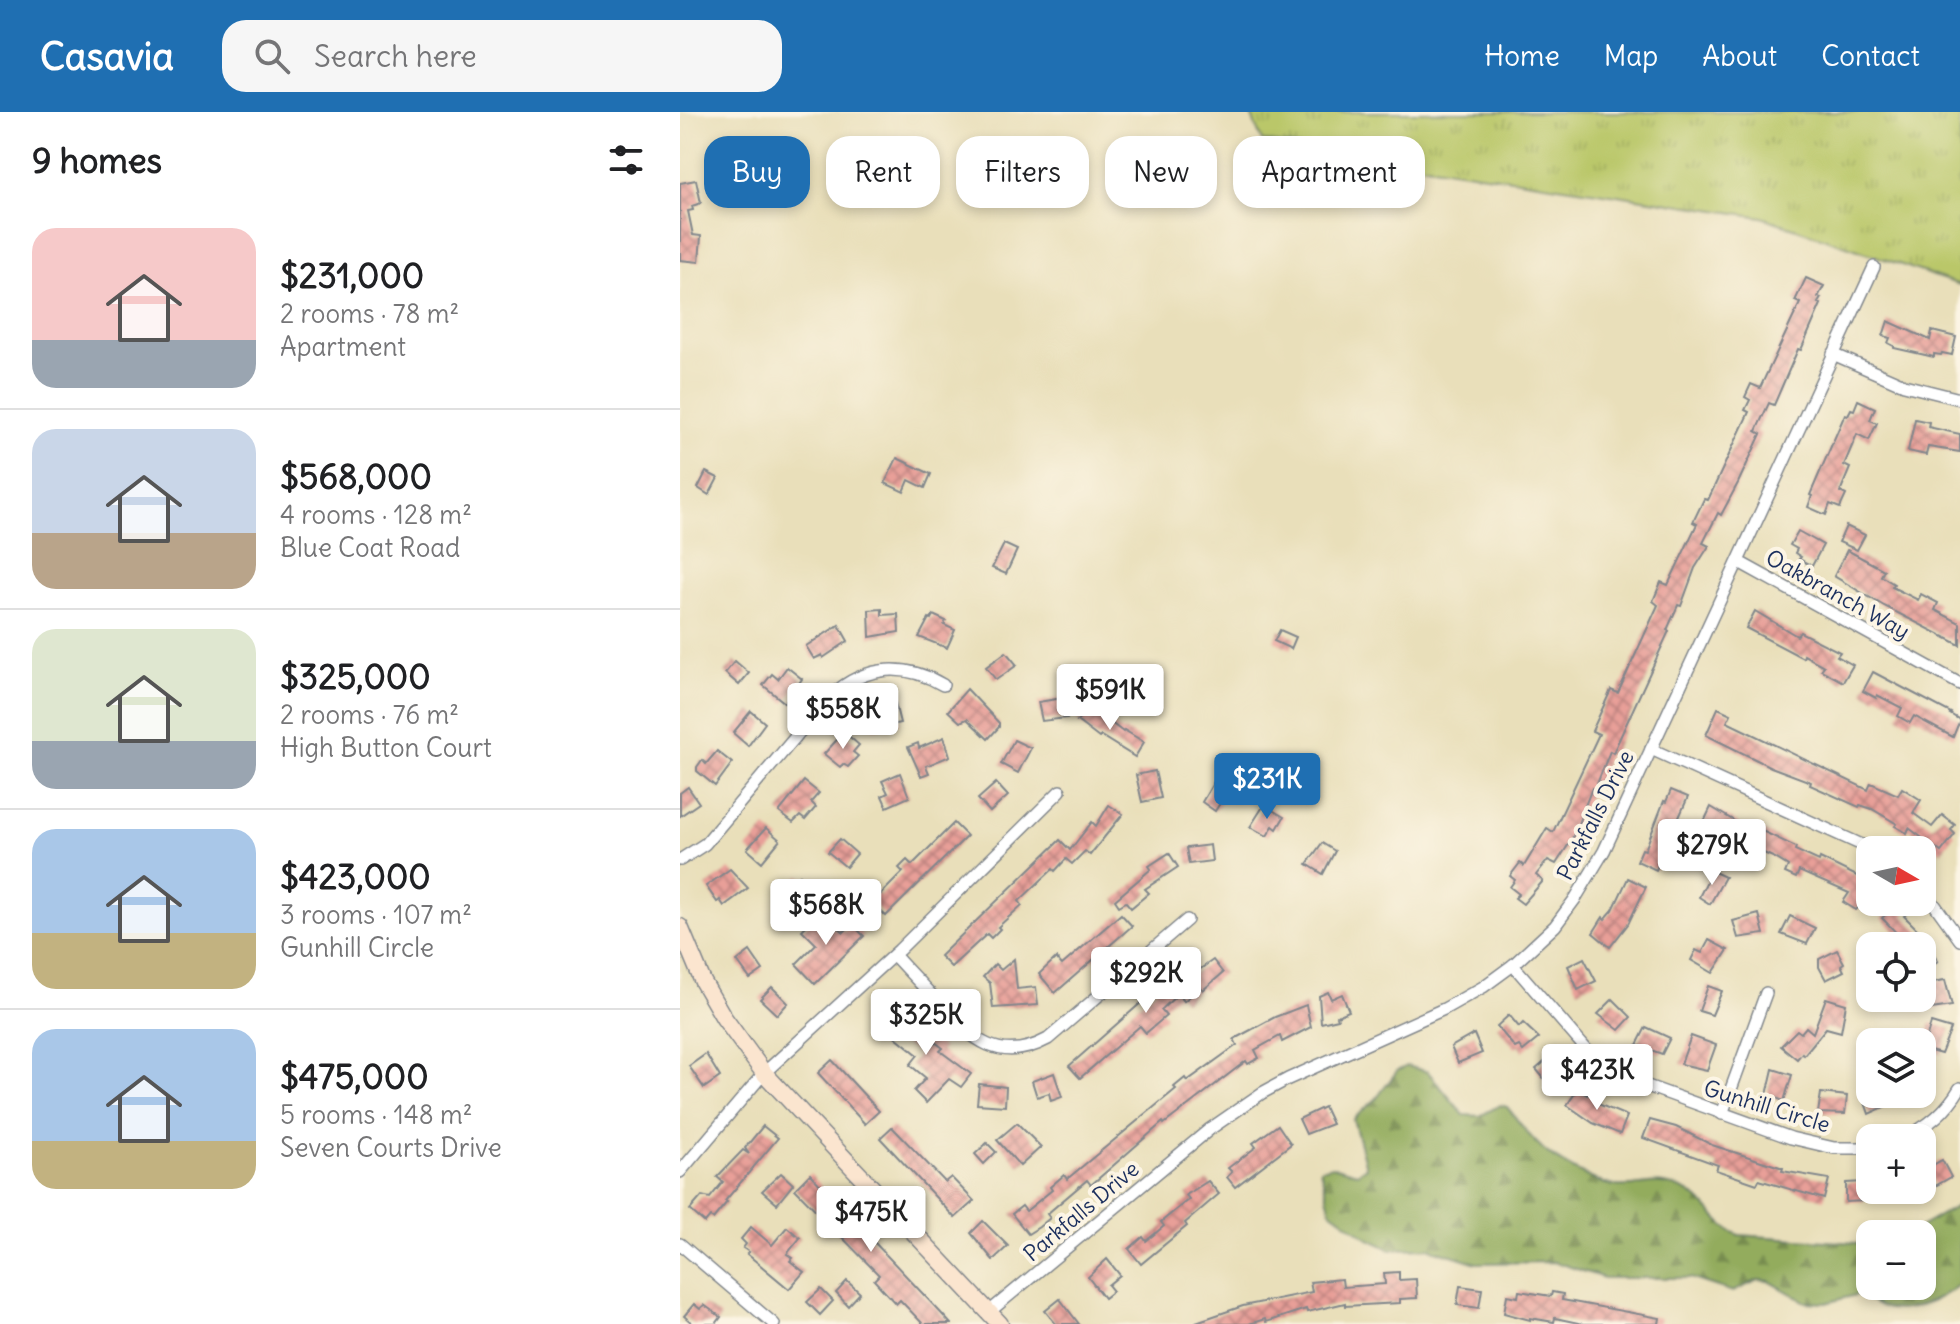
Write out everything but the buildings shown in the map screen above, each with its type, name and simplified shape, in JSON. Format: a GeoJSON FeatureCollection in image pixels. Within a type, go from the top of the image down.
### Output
{"type":"FeatureCollection","features":[{"type":"Feature","properties":{"kind":"street","name":"Parkfalls Drive"},"geometry":{"type":"LineString","coordinates":[[995,1318],[1210,1129],[1288,1079],[1444,1009],[1483,987],[1513,965],[1555,926],[1604,851],[1874,267]]}},
{"type":"Feature","properties":{"kind":"street"},"geometry":{"type":"LineString","coordinates":[[1833,354],[1904,385],[1960,399]]}},
{"type":"Feature","properties":{"kind":"street","name":"Oakbranch Way"},"geometry":{"type":"LineString","coordinates":[[1739,562],[1960,684]]}},
{"type":"Feature","properties":{"kind":"street"},"geometry":{"type":"LineString","coordinates":[[680,860],[705,844],[825,702],[849,681],[883,670],[914,674],[943,685]]}},
{"type":"Feature","properties":{"kind":"street"},"geometry":{"type":"LineString","coordinates":[[1651,749],[1856,842]]}},
{"type":"Feature","properties":{"kind":"street"},"geometry":{"type":"LineString","coordinates":[[680,1172],[764,1073],[894,955],[1060,791]]}},
{"type":"Feature","properties":{"kind":"street"},"geometry":{"type":"LineString","coordinates":[[1936,907],[1960,940]]}},
{"type":"Feature","properties":{"kind":"street"},"geometry":{"type":"LineString","coordinates":[[894,955],[970,1036],[989,1046],[1020,1049],[1048,1039],[1187,920]]}},
{"type":"Feature","properties":{"kind":"street"},"geometry":{"type":"LineString","coordinates":[[680,927],[703,982],[724,1018],[764,1073],[995,1318]]}},
{"type":"Feature","properties":{"kind":"street","name":"Gunhill Circle"},"geometry":{"type":"LineString","coordinates":[[1513,965],[1579,1042],[1603,1065],[1635,1082],[1812,1144],[1856,1147]]}},
{"type":"Feature","properties":{"kind":"street"},"geometry":{"type":"LineString","coordinates":[[1722,1114],[1766,993]]}},
{"type":"Feature","properties":{"kind":"street"},"geometry":{"type":"LineString","coordinates":[[1929,1124],[1960,1088]]}},
{"type":"Feature","properties":{"kind":"street"},"geometry":{"type":"LineString","coordinates":[[680,1244],[774,1324]]}},
{"type":"Feature","properties":{"kind":"green space"},"geometry":{"type":"Polygon","coordinates":[[[1250,112],[1960,112],[1960,285],[1762,217],[1425,166],[1425,136],[1260,136],[1250,112]]]}},
{"type":"Feature","properties":{"kind":"green space"},"geometry":{"type":"Polygon","coordinates":[[[1407,1066],[1428,1072],[1464,1115],[1480,1116],[1500,1105],[1507,1107],[1545,1151],[1597,1181],[1615,1186],[1667,1184],[1688,1192],[1739,1235],[1856,1243],[1856,1295],[1826,1303],[1806,1302],[1769,1281],[1758,1280],[1733,1292],[1690,1278],[1604,1278],[1555,1262],[1477,1263],[1429,1248],[1390,1249],[1369,1239],[1331,1211],[1320,1169],[1332,1166],[1357,1173],[1366,1167],[1353,1119],[1376,1099],[1397,1071],[1407,1066]]]}},
{"type":"Feature","properties":{"kind":"green space"},"geometry":{"type":"Polygon","coordinates":[[[1960,1204],[1960,1284],[1936,1299],[1936,1220],[1932,1220],[1960,1204]]]}},
{"type":"Feature","properties":{"kind":"green space"},"geometry":{"type":"Polygon","coordinates":[[[1868,1300],[1934,1300],[1912,1308],[1878,1306],[1868,1300]]]}}]}
